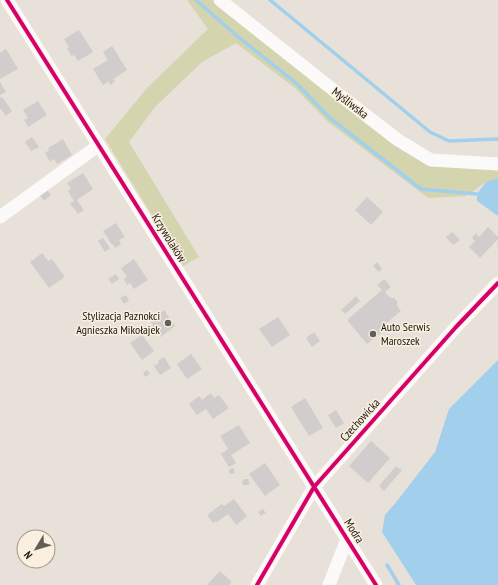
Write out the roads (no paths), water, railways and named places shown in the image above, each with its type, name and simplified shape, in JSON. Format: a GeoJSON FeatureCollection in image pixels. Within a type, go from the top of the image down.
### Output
{"type":"FeatureCollection","features":[{"type":"Feature","properties":{"kind":"street","name":"Krzywolaków"},"geometry":{"type":"LineString","coordinates":[[7,0],[314,487]]}},
{"type":"Feature","properties":{"kind":"street","name":"Myśliwska"},"geometry":{"type":"LineString","coordinates":[[220,0],[392,136],[431,160],[498,164]]}},
{"type":"Feature","properties":{"kind":"street"},"geometry":{"type":"LineString","coordinates":[[0,217],[99,144]]}},
{"type":"Feature","properties":{"kind":"street","name":"Czechowicka"},"geometry":{"type":"LineString","coordinates":[[257,585],[314,487],[498,282]]}},
{"type":"Feature","properties":{"kind":"street","name":"Modra"},"geometry":{"type":"LineString","coordinates":[[314,487],[376,585]]}},
{"type":"Feature","properties":{"kind":"street"},"geometry":{"type":"LineString","coordinates":[[329,585],[347,539]]}},
{"type":"Feature","properties":{"kind":"water"},"geometry":{"type":"Polygon","coordinates":[[[498,178],[498,216],[477,201],[477,194],[486,182],[498,178]]]}},
{"type":"Feature","properties":{"kind":"water"},"geometry":{"type":"Polygon","coordinates":[[[498,360],[498,585],[416,585],[382,532],[385,515],[435,452],[449,409],[498,360]]]}},
{"type":"Feature","properties":{"kind":"waterway"},"geometry":{"type":"LineString","coordinates":[[196,0],[237,36],[297,84],[330,118],[421,189],[477,194]]}},
{"type":"Feature","properties":{"kind":"waterway"},"geometry":{"type":"LineString","coordinates":[[270,0],[430,132],[449,141],[498,139]]}},
{"type":"Feature","properties":{"kind":"waterway"},"geometry":{"type":"LineString","coordinates":[[387,565],[399,585]]}},
{"type":"Feature","properties":{"kind":"place","name":"Stylizacja Paznokci Agnieszka Mikołajek"},"geometry":{"type":"Point","coordinates":[168,323]}},
{"type":"Feature","properties":{"kind":"place","name":"Auto Serwis Maroszek"},"geometry":{"type":"Point","coordinates":[373,334]}}]}
